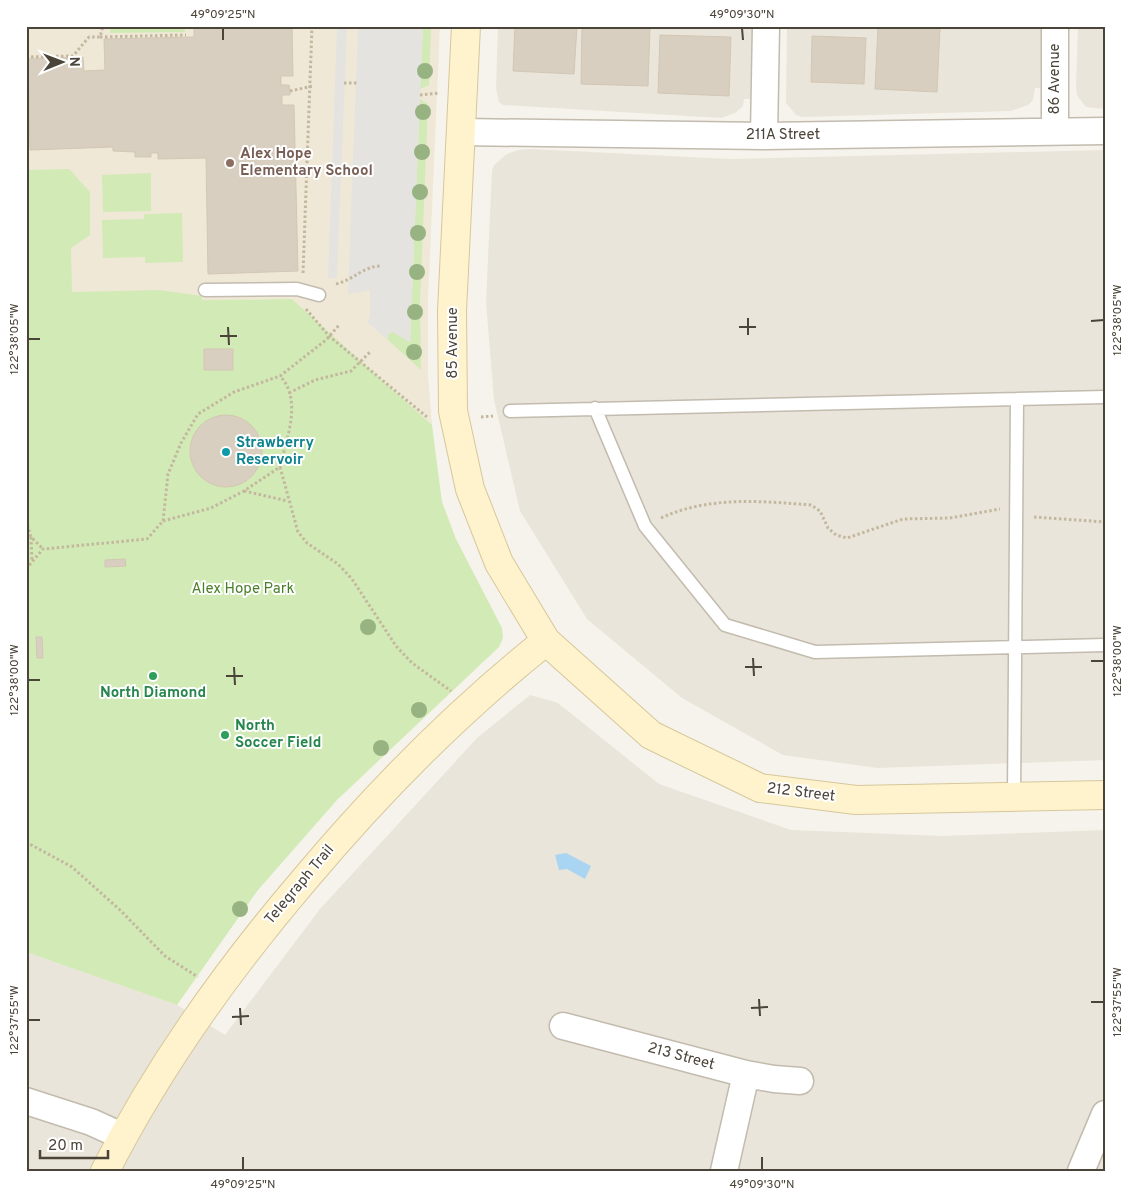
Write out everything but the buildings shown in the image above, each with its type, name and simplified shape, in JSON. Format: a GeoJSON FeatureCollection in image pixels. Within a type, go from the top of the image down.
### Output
{"type":"FeatureCollection","features":[{"type":"Feature","properties":{"kind":"street","name":"85 Avenue"},"geometry":{"type":"LineString","coordinates":[[466,26],[452,319],[453,411],[470,488],[499,562],[546,641]]}},
{"type":"Feature","properties":{"kind":"street"},"geometry":{"type":"LineString","coordinates":[[764,136],[766,26]]}},
{"type":"Feature","properties":{"kind":"street","name":"86 Avenue"},"geometry":{"type":"LineString","coordinates":[[1055,26],[1055,131]]}},
{"type":"Feature","properties":{"kind":"street","name":"211A Street"},"geometry":{"type":"LineString","coordinates":[[461,132],[764,136],[1105,131]]}},
{"type":"Feature","properties":{"kind":"street","name":"Telegraph Trail"},"geometry":{"type":"LineString","coordinates":[[105,1171],[122,1136],[221,982],[248,946],[343,834],[394,779],[468,706],[546,641]]}},
{"type":"Feature","properties":{"kind":"street","name":"212 Street"},"geometry":{"type":"LineString","coordinates":[[546,641],[651,735],[760,788],[856,800],[1105,795]]}},
{"type":"Feature","properties":{"kind":"street","name":"213 Street"},"geometry":{"type":"LineString","coordinates":[[563,1026],[746,1074],[774,1080],[800,1081]]}},
{"type":"Feature","properties":{"kind":"street"},"geometry":{"type":"LineString","coordinates":[[724,1171],[746,1074]]}},
{"type":"Feature","properties":{"kind":"street"},"geometry":{"type":"LineString","coordinates":[[26,1101],[91,1122],[122,1136]]}},
{"type":"Feature","properties":{"kind":"street"},"geometry":{"type":"LineString","coordinates":[[1081,1171],[1105,1114]]}},
{"type":"Feature","properties":{"kind":"lane"},"geometry":{"type":"LineString","coordinates":[[205,290],[303,291],[319,294]]}},
{"type":"Feature","properties":{"kind":"lane"},"geometry":{"type":"LineString","coordinates":[[510,411],[1105,397]]}},
{"type":"Feature","properties":{"kind":"lane"},"geometry":{"type":"LineString","coordinates":[[1014,797],[1017,399]]}},
{"type":"Feature","properties":{"kind":"lane"},"geometry":{"type":"LineString","coordinates":[[595,408],[645,526],[725,625],[814,652],[1016,649],[1105,645]]}},
{"type":"Feature","properties":{"kind":"path"},"geometry":{"type":"LineString","coordinates":[[100,37],[102,26]]}},
{"type":"Feature","properties":{"kind":"path"},"geometry":{"type":"LineString","coordinates":[[312,26],[303,291],[306,310],[329,336],[427,417]]}},
{"type":"Feature","properties":{"kind":"path"},"geometry":{"type":"LineString","coordinates":[[26,57],[73,56],[89,37],[186,34]]}},
{"type":"Feature","properties":{"kind":"path"},"geometry":{"type":"LineString","coordinates":[[344,83],[358,83]]}},
{"type":"Feature","properties":{"kind":"path"},"geometry":{"type":"LineString","coordinates":[[290,91],[311,86]]}},
{"type":"Feature","properties":{"kind":"path"},"geometry":{"type":"LineString","coordinates":[[420,95],[441,93]]}},
{"type":"Feature","properties":{"kind":"path"},"geometry":{"type":"LineString","coordinates":[[336,284],[349,281],[371,266],[381,266]]}},
{"type":"Feature","properties":{"kind":"path"},"geometry":{"type":"LineString","coordinates":[[26,569],[43,549],[147,539],[162,521],[168,474],[181,443],[198,414],[234,392],[280,376],[329,336],[340,324]]}},
{"type":"Feature","properties":{"kind":"path"},"geometry":{"type":"LineString","coordinates":[[289,393],[315,380],[351,371],[371,351]]}},
{"type":"Feature","properties":{"kind":"path"},"geometry":{"type":"LineString","coordinates":[[280,376],[289,393],[293,410],[280,467],[288,502],[298,532],[307,543],[338,564],[352,579],[396,646],[412,663],[447,687],[468,706]]}},
{"type":"Feature","properties":{"kind":"path"},"geometry":{"type":"LineString","coordinates":[[481,417],[494,416]]}},
{"type":"Feature","properties":{"kind":"path"},"geometry":{"type":"LineString","coordinates":[[162,521],[204,510],[244,491],[280,467]]}},
{"type":"Feature","properties":{"kind":"path"},"geometry":{"type":"LineString","coordinates":[[244,491],[288,502]]}},
{"type":"Feature","properties":{"kind":"path"},"geometry":{"type":"LineString","coordinates":[[645,526],[676,511],[730,501],[811,505],[820,511],[828,528],[836,535],[847,538],[903,519],[950,518],[986,510],[1017,508],[1032,517],[1105,522]]}},
{"type":"Feature","properties":{"kind":"path"},"geometry":{"type":"LineString","coordinates":[[26,520],[31,537],[32,562]]}},
{"type":"Feature","properties":{"kind":"path"},"geometry":{"type":"LineString","coordinates":[[31,537],[43,549]]}},
{"type":"Feature","properties":{"kind":"path"},"geometry":{"type":"LineString","coordinates":[[26,842],[72,867],[120,910],[164,956],[199,977],[221,982]]}},
{"type":"Feature","properties":{"kind":"shaded area","name":"Alex Hope Elementary School"},"geometry":{"type":"Polygon","coordinates":[[[26,26],[440,26],[428,301],[428,375],[432,425],[292,299],[26,303],[26,26]]]}},
{"type":"Feature","properties":{"kind":"shaded area"},"geometry":{"type":"Polygon","coordinates":[[[337,26],[347,26],[337,278],[328,278],[337,26]]]}},
{"type":"Feature","properties":{"kind":"shaded area"},"geometry":{"type":"Polygon","coordinates":[[[358,26],[423,26],[410,342],[393,332],[389,333],[387,339],[367,322],[370,317],[370,290],[348,294],[358,26]]]}},
{"type":"Feature","properties":{"kind":"shaded area"},"geometry":{"type":"Polygon","coordinates":[[[498,26],[753,26],[750,99],[744,99],[743,106],[735,113],[721,118],[503,105],[499,102],[496,88],[498,26]]]}},
{"type":"Feature","properties":{"kind":"shaded area"},"geometry":{"type":"Polygon","coordinates":[[[787,26],[1043,26],[1040,88],[1035,88],[1033,100],[1028,105],[1011,111],[802,117],[796,115],[786,103],[787,26]]]}},
{"type":"Feature","properties":{"kind":"shaded area"},"geometry":{"type":"Polygon","coordinates":[[[1078,26],[1105,26],[1105,109],[1086,107],[1077,95],[1078,26]]]}},
{"type":"Feature","properties":{"kind":"shaded area"},"geometry":{"type":"Polygon","coordinates":[[[531,149],[730,159],[1105,150],[1105,760],[878,768],[783,755],[682,698],[587,619],[520,511],[494,400],[486,303],[492,171],[494,165],[507,154],[518,150],[531,149]]]}},
{"type":"Feature","properties":{"kind":"shaded area"},"geometry":{"type":"Polygon","coordinates":[[[530,695],[558,703],[659,784],[791,830],[943,836],[1105,830],[1105,1171],[26,1171],[26,952],[177,1005],[225,1035],[320,909],[477,738],[530,695]]]}},
{"type":"Feature","properties":{"kind":"green space"},"geometry":{"type":"Polygon","coordinates":[[[110,26],[185,26],[185,32],[110,33],[110,26]]]}},
{"type":"Feature","properties":{"kind":"green space"},"geometry":{"type":"Polygon","coordinates":[[[423,26],[431,26],[429,85],[420,89],[423,26]]]}},
{"type":"Feature","properties":{"kind":"green space"},"geometry":{"type":"Polygon","coordinates":[[[420,99],[428,104],[420,302],[421,370],[387,339],[389,333],[393,332],[410,342],[420,99]]]}},
{"type":"Feature","properties":{"kind":"green space","name":"Alex Hope Park"},"geometry":{"type":"Polygon","coordinates":[[[69,169],[90,192],[90,235],[71,248],[72,292],[160,290],[202,296],[202,300],[292,299],[432,425],[442,502],[456,539],[502,628],[503,638],[499,647],[337,800],[258,890],[177,1005],[26,952],[26,170],[69,169]]]}},
{"type":"Feature","properties":{"kind":"green space"},"geometry":{"type":"Polygon","coordinates":[[[151,173],[151,211],[103,212],[102,175],[151,173]]]}},
{"type":"Feature","properties":{"kind":"green space"},"geometry":{"type":"Polygon","coordinates":[[[182,213],[183,262],[145,263],[145,257],[103,258],[102,220],[144,219],[144,214],[182,213]]]}},
{"type":"Feature","properties":{"kind":"water"},"geometry":{"type":"Polygon","coordinates":[[[566,853],[591,866],[585,879],[567,869],[559,870],[555,855],[566,853]]]}},
{"type":"Feature","properties":{"kind":"place","name":"Alex Hope Elementary School"},"geometry":{"type":"Point","coordinates":[230,163]}},
{"type":"Feature","properties":{"kind":"place","name":"Strawberry Reservoir"},"geometry":{"type":"Point","coordinates":[226,452]}},
{"type":"Feature","properties":{"kind":"place","name":"North Diamond"},"geometry":{"type":"Point","coordinates":[153,676]}},
{"type":"Feature","properties":{"kind":"place","name":"North Soccer Field"},"geometry":{"type":"Point","coordinates":[225,735]}}]}
